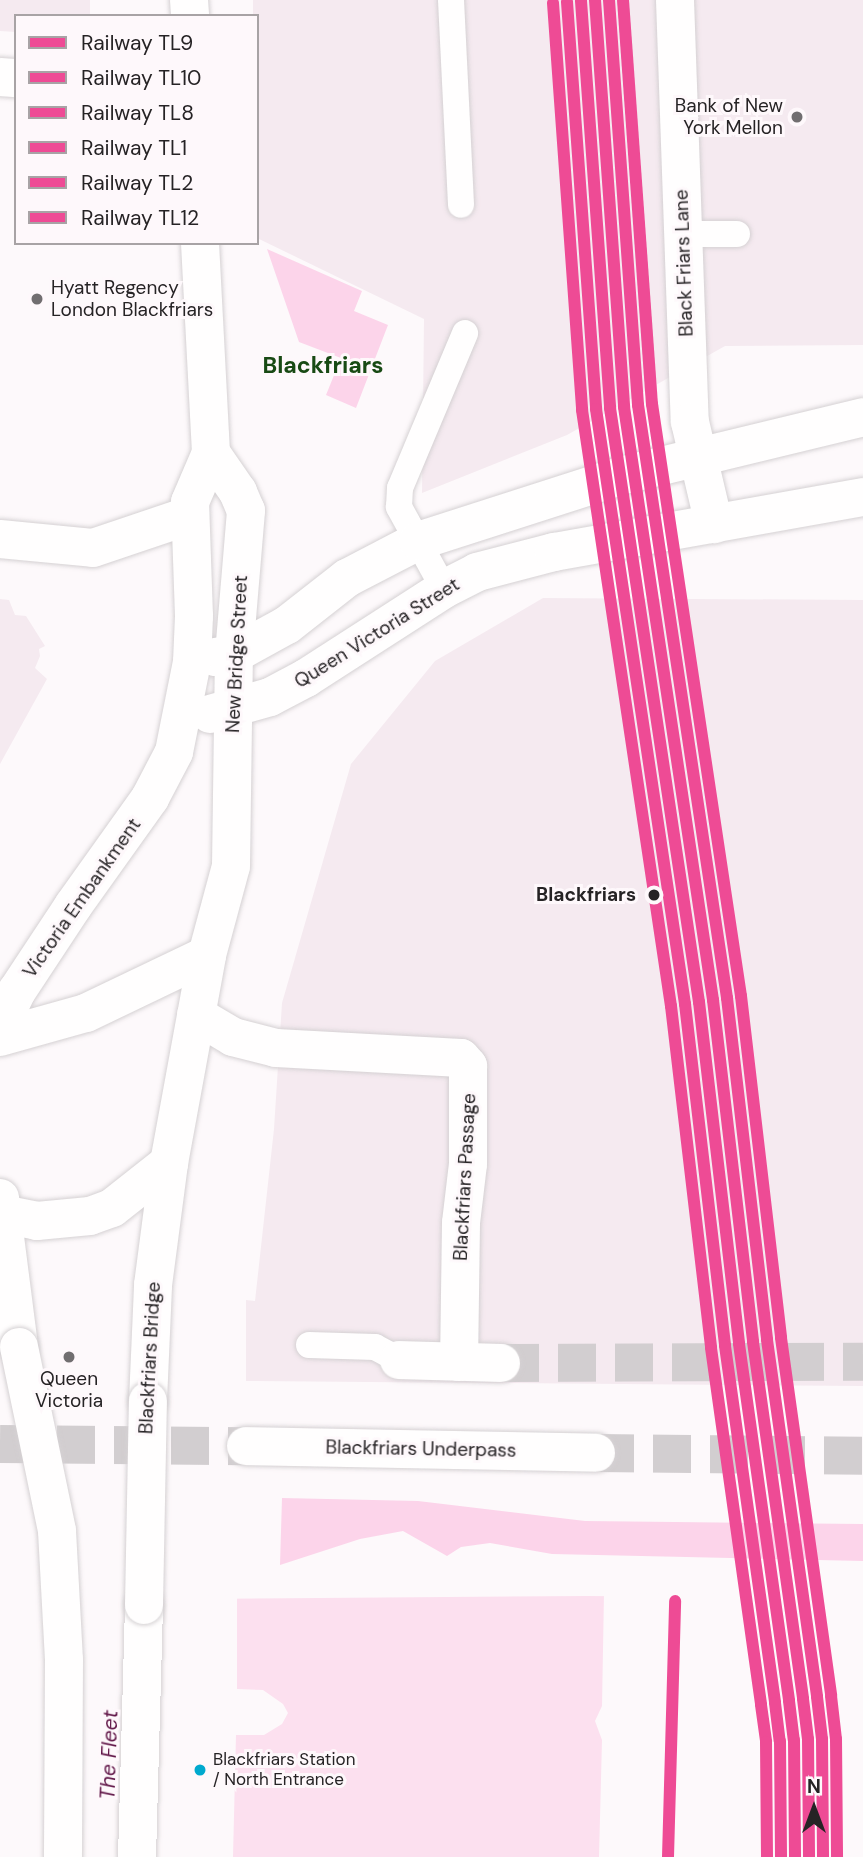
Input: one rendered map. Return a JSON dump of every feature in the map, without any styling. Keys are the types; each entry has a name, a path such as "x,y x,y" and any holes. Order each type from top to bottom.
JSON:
{"main road":[{"name":"Black Friars Lane","path":"675,0 690,422 714,524"},
{"path":"182,720 192,662 194,615 188,516 190,502 211,453 200,245"},
{"path":"192,662 234,654 287,625 347,578 418,541 620,476 863,417"},
{"name":"New Bridge Street","path":"211,453 238,492 246,511 234,654 231,866"},
{"name":"Queen Victoria Street","path":"182,720 270,697 306,678 444,589 477,572 554,552 863,497"},
{"path":"0,539 93,548 188,516"},
{"name":"Victoria Embankment","path":"0,1027 17,991 73,906 126,836 166,769 182,720"},
{"name":"Blackfriars Bridge","path":"137,1857 153,1285 169,1163 206,955 231,866"},
{"path":"0,1037 86,1013 206,955"},
{"name":"Blackfriars Passage","path":"196,1015 233,1037 276,1048 461,1058 468,1066 468,1164 461,1223 458,1362"},
{"path":"63,1857 64,1660 58,1545 19,1347 1,1206 37,1221 90,1216 112,1208 169,1163"},
{"path":"399,1360 500,1363"},
{"name":"Blackfriars Underpass","path":"246,1446 596,1453"}],"lane":[{"path":"451,0 461,205"},
{"path":"683,234 737,234"},
{"path":"444,589 399,507 400,488 465,333"},
{"path":"309,1345 374,1347 399,1360"}],"shaded area":[{"path":"0,0 90,0 90,14 14,14 14,32 0,31"},
{"path":"253,0 863,0 863,345 725,346 567,435 422,493 424,319 259,239 259,14 253,14"},
{"path":"267,249 362,291 354,311 388,325 356,408 326,395 341,358 299,342"},
{"path":"543,598 863,600 863,1386 246,1381 246,1300 255,1301 274,1129 282,1003 351,764 435,661"},
{"path":"0,599 9,600 15,615 26,616 45,646 39,649 40,656 35,668 47,679 0,764"},
{"path":"282,1498 418,1501 585,1521 863,1524 863,1561 552,1554 490,1543 461,1547 447,1556 403,1531 360,1539 280,1565"}],"water":[{"name":"The Fleet","path":"586,1596 863,1598 863,1857 0,1857 157,1653 176,1648 191,1632 199,1599"}],"pier":[{"path":"604,1593 863,1595 863,1857 599,1857 602,1740 595,1721 602,1706"},
{"path":"237,1595 237,1689 263,1690 283,1704 288,1713 282,1724 264,1735 236,1735 233,1857 0,1857 0,1650 156,1650 174,1645 188,1630 197,1596"}],"tunnel":[{"path":"501,1363 863,1362"},
{"path":"0,1444 246,1446"},
{"path":"596,1453 863,1456"}],"rail line":[{"name":"TL9","path":"595,0 624,407 713,1000 753,1342 803,1699 808,1739 809,1857"},
{"name":"TL8","path":"609,0 638,405 727,998 767,1340 817,1697 822,1739 823,1857"},
{"name":"TL2","path":"623,0 652,404 741,996 781,1338 831,1696 836,1739 837,1857"},
{"name":"TL10","path":"581,1 610,408 699,1002 739,1344 794,1740 795,1857"},
{"name":"TL1","path":"567,2 596,409 685,1004 725,1346 780,1741 781,1857"},
{"name":"TL12","path":"553,3 582,410 671,1006 711,1348 766,1742 767,1857"},
{"name":"TL8","path":"668,1857 675,1601"}],"place":[{"name":"Bank of New York Mellon","path":"797,117"},
{"name":"Hyatt Regency London Blackfriars","path":"37,299"},
{"name":"Blackfriars","path":"654,895"},
{"name":"Queen Victoria","path":"69,1357"},
{"name":"Blackfriars Station / North Entrance","path":"200,1770"}],"district":[{"name":"Blackfriars","path":"323,365"}]}
